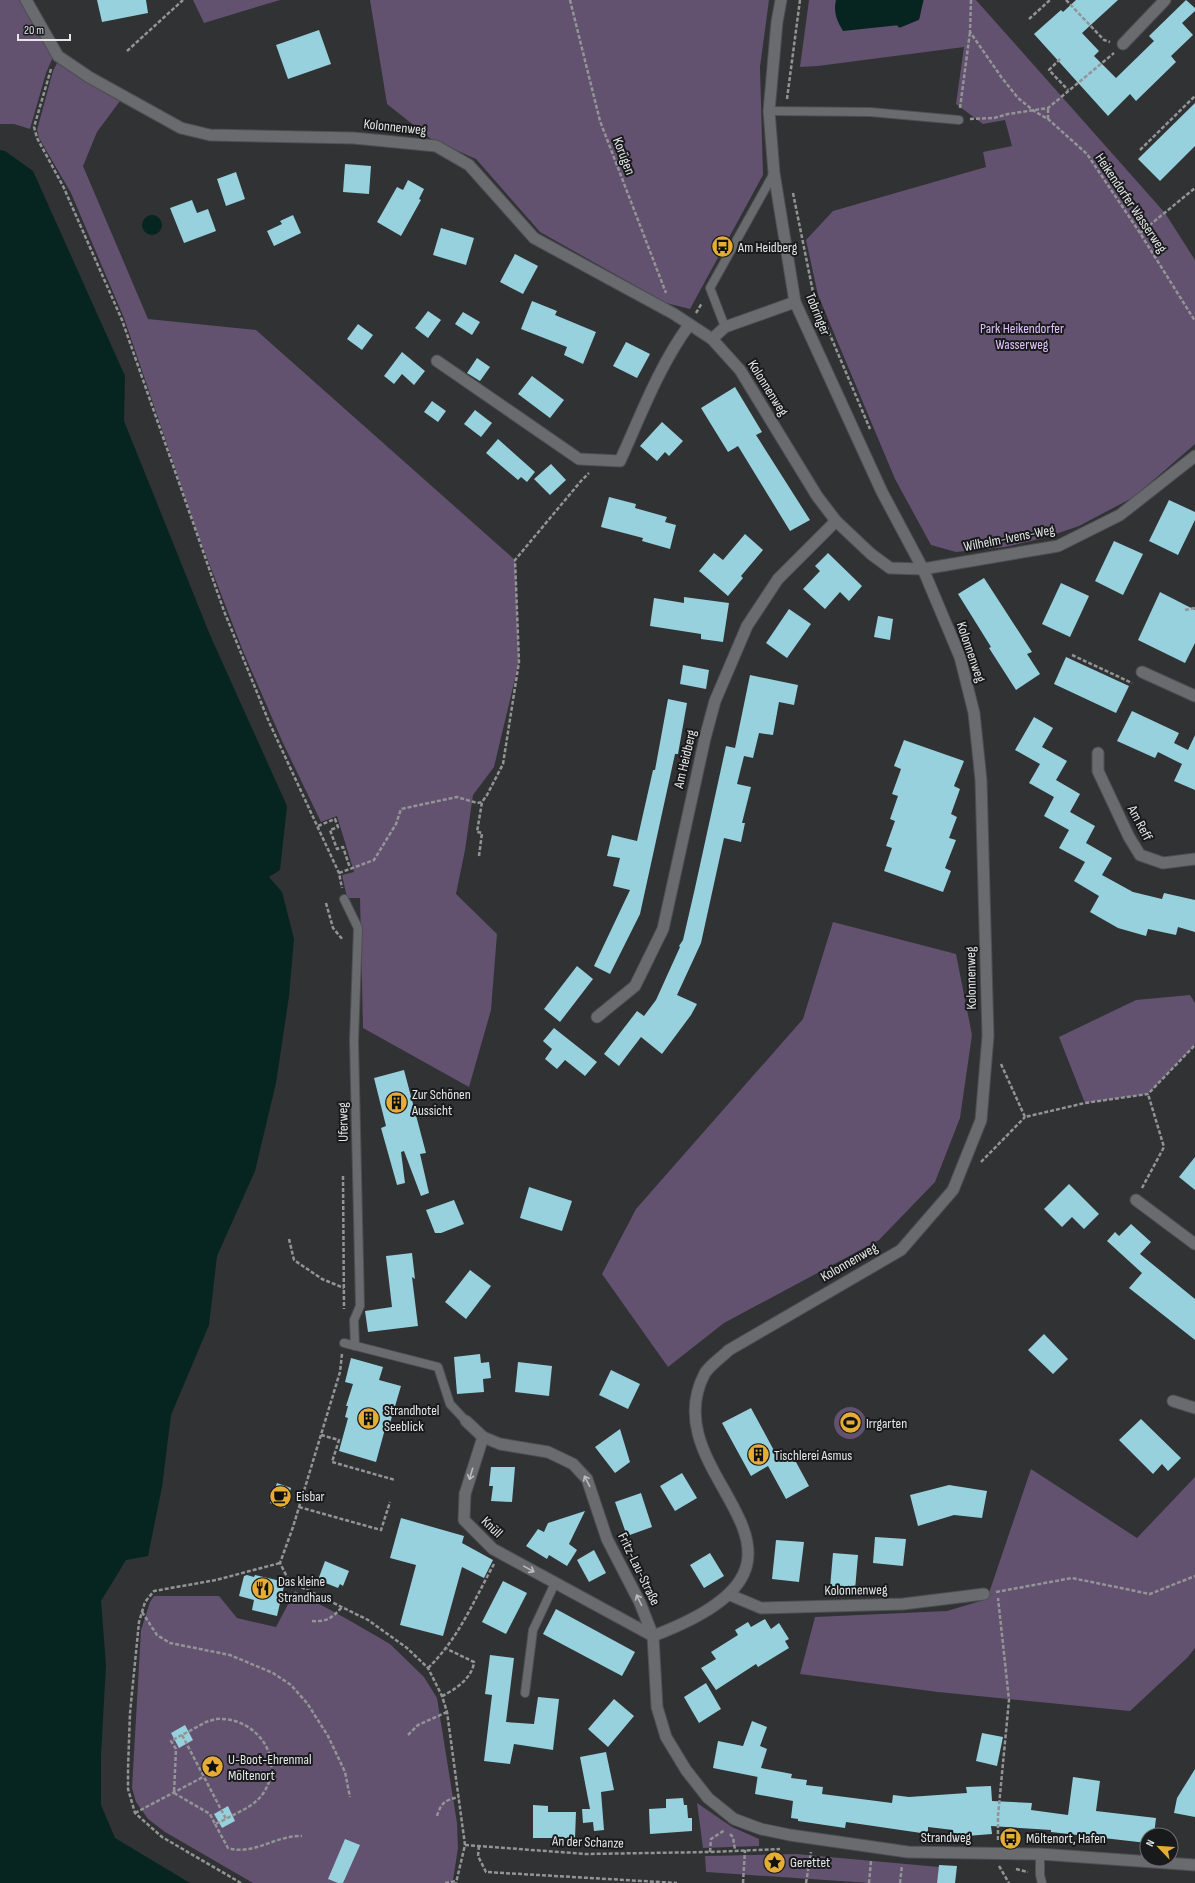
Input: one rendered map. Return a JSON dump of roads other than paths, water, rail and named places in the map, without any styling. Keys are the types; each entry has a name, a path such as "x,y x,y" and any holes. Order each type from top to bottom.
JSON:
{"street":[{"name":"Kolonnenweg","path":"26,0 58,56 89,77 181,128 210,136 354,138 436,146 470,165 534,238 674,314 712,339 740,370 817,496 836,521 871,554 890,568 923,569 960,656 974,713 981,780 988,1036 981,1120 952,1190 901,1250 729,1350 706,1372 696,1397 695,1425 706,1456 745,1528 749,1543 746,1569 730,1595 674,1628 653,1636"},
{"name":"Tobringer","path":"781,0 777,22 769,111 774,173 795,302 882,492 923,569"},
{"path":"1123,44 1165,0"},
{"path":"712,339 725,326 795,302"},
{"path":"437,361 578,459 620,461 665,362 675,344 689,325"},
{"name":"Wilhelm-Ivens-Weg","path":"923,569 1058,546 1120,515 1195,456"},
{"name":"Am Heidberg","path":"597,1017 635,986 663,929 704,738 715,701 747,626 778,579 836,521"},
{"path":"1142,672 1195,696"},
{"name":"Am Reff","path":"1098,752 1098,771 1129,837 1140,855 1163,863 1195,859"},
{"path":"1136,1200 1195,1244"},
{"path":"1173,1400 1195,1408"},
{"name":"Fritz-Lau-Straße","path":"466,1421 484,1437 500,1444 548,1452 573,1464 587,1479 607,1539 640,1603 653,1636 657,1707 666,1737 686,1770 708,1798"},
{"name":"Knüll","path":"484,1437 465,1494 464,1520 493,1549 653,1636"},
{"name":"Kolonnenweg","path":"730,1595 761,1608 903,1604 984,1594"},
{"name":"Strandweg","path":"708,1798 734,1819 761,1829 790,1835 908,1852 998,1852 1195,1865"}],"lane":[{"path":"769,111 870,112 959,120"},
{"path":"725,326 710,288 774,173"},
{"name":"Uferweg","path":"344,899 358,928 354,1041 360,1306 354,1320 355,1346"},
{"path":"344,1343 438,1367 450,1404 466,1421"},
{"path":"525,1693 533,1630 555,1583"},
{"path":"1040,1854 1040,1875 1042,1883"}],"waterway":[{"path":"900,25 917,18 921,0"}],"place":[{"name":"Am Heidberg","path":"723,247"},
{"name":"Zur Schönen Aussicht","path":"396,1102"},
{"name":"Strandhotel Seeblick","path":"369,1418"},
{"name":"Irrgarten","path":"850,1423"},
{"name":"Tischlerei Asmus","path":"758,1455"},
{"name":"Eisbar","path":"280,1496"},
{"name":"Das kleine Strandhaus","path":"262,1589"},
{"name":"U-Boot-Ehrenmal Möltenort","path":"212,1767"},
{"name":"Möltenort, Hafen","path":"1011,1838"},
{"name":"Gerettet","path":"774,1862"}],"park label":[{"name":"Park Heikendorfer Wasserweg","path":"1022,336"}]}
